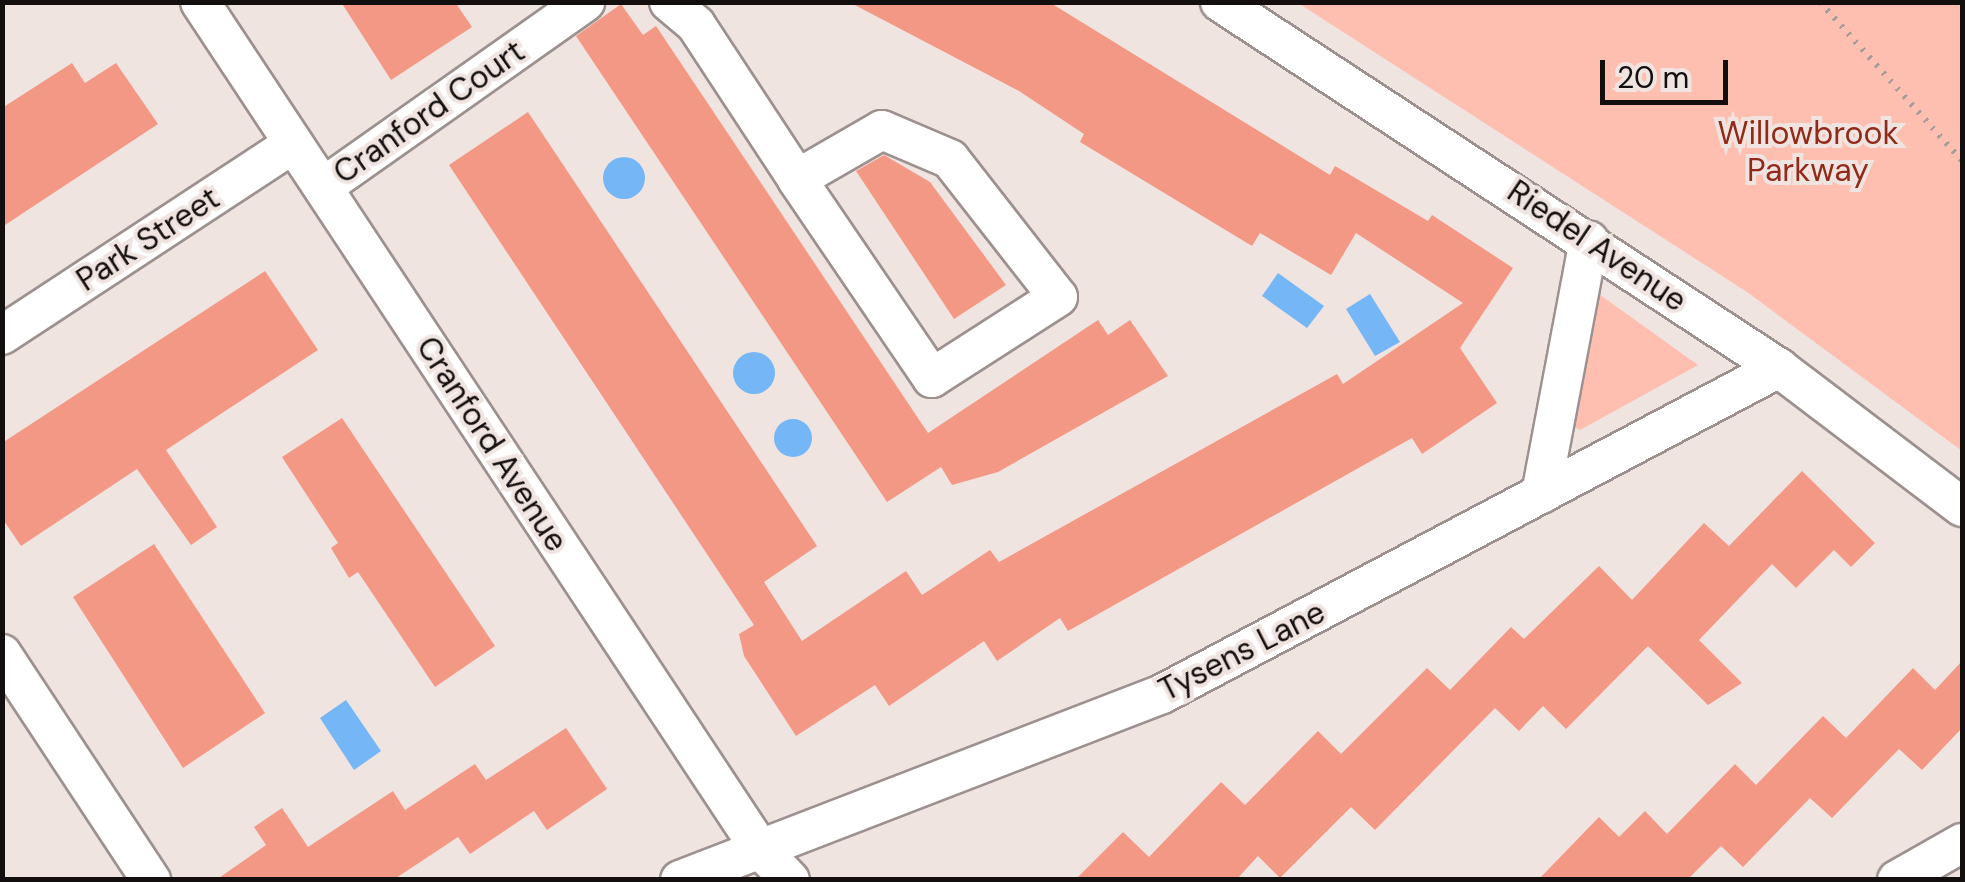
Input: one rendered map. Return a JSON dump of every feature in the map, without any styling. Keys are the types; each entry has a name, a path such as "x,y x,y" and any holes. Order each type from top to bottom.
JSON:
{"street":[{"name":"Cranford Avenue","path":"200,2 760,849 790,880"},
{"name":"Cranford Court","path":"322,187 585,2"},
{"path":"669,2 696,25 797,179 932,378 1058,297 950,159 909,135 858,136 797,179"},
{"name":"Riedel Avenue","path":"1220,2 1589,240 1779,368 1962,508"},
{"name":"Park Street","path":"2,335 293,144"},
{"path":"1540,494 1589,240"},
{"name":"Tysens Lane","path":"680,880 1162,694 1779,368"},
{"path":"2,654 151,880"},
{"path":"1897,880 1962,843"}],"path":[{"path":"1820,2 1962,161"}],"green space":[{"name":"Willowbrook Parkway","path":"1298,3 1962,3 1962,451 1747,292"},
{"path":"1596,292 1698,365 1580,430 1573,426"}],"water":[{"path":"624,157 639,163 645,178 639,193 624,199 609,193 603,178 609,163"},
{"path":"1278,273 1324,306 1307,328 1262,296"},
{"path":"1370,294 1400,342 1375,356 1346,309"},
{"path":"754,352 769,358 775,373 769,388 754,394 739,388 733,373 739,358"},
{"path":"793,419 806,425 812,438 806,451 793,457 780,451 774,438 780,425"},
{"path":"346,700 381,751 354,770 320,718"}],"building":[{"path":"341,2 455,2 472,27 391,80"},
{"path":"849,2 1049,2 1330,175 1335,166 1428,221 1432,215 1513,268 1460,348 1497,403 1422,454 1412,438 1068,631 1060,618 997,661 984,641 889,706 875,685 796,736 744,656 739,634 754,625 449,165 528,112 817,546 764,582 802,641 906,571 922,595 990,550 999,562 1337,374 1343,384 1463,303 1356,233 1331,275 1260,233 1252,246 1080,142 1084,134 1019,91"},
{"path":"621,4 643,35 656,26 928,433 1098,320 1108,335 1130,320 1168,376 998,472 952,485 941,467 887,502 576,36"},
{"path":"72,63 85,83 116,63 158,124 2,227 2,108"},
{"path":"884,155 930,182 1006,285 954,319 856,171"},
{"path":"265,271 318,350 166,450 217,527 191,545 137,469 21,546 2,518 2,443"},
{"path":"342,418 495,646 435,687 358,572 349,578 331,548 338,543 282,457"},
{"path":"1802,471 1875,543 1851,567 1834,550 1796,588 1772,564 1699,640 1742,683 1708,705 1648,646 1566,729 1543,706 1519,731 1495,708 1375,830 1351,807 1280,878 1258,856 1236,880 1075,880 1123,832 1149,857 1221,782 1245,805 1318,731 1341,754 1427,668 1450,690 1511,627 1524,639 1599,566 1632,600 1704,523 1729,546"},
{"path":"154,544 265,713 183,768 73,597"},
{"path":"1962,661 1962,728 1922,770 1899,749 1832,818 1810,798 1743,867 1721,846 1687,880 1538,880 1599,817 1619,837 1645,811 1667,834 1735,764 1756,785 1823,716 1846,738 1913,668 1935,690"},
{"path":"566,728 607,789 547,830 534,811 470,854 458,837 393,880 216,880 266,845 254,827 282,808 308,847 393,791 405,810 475,764 486,780"}]}
